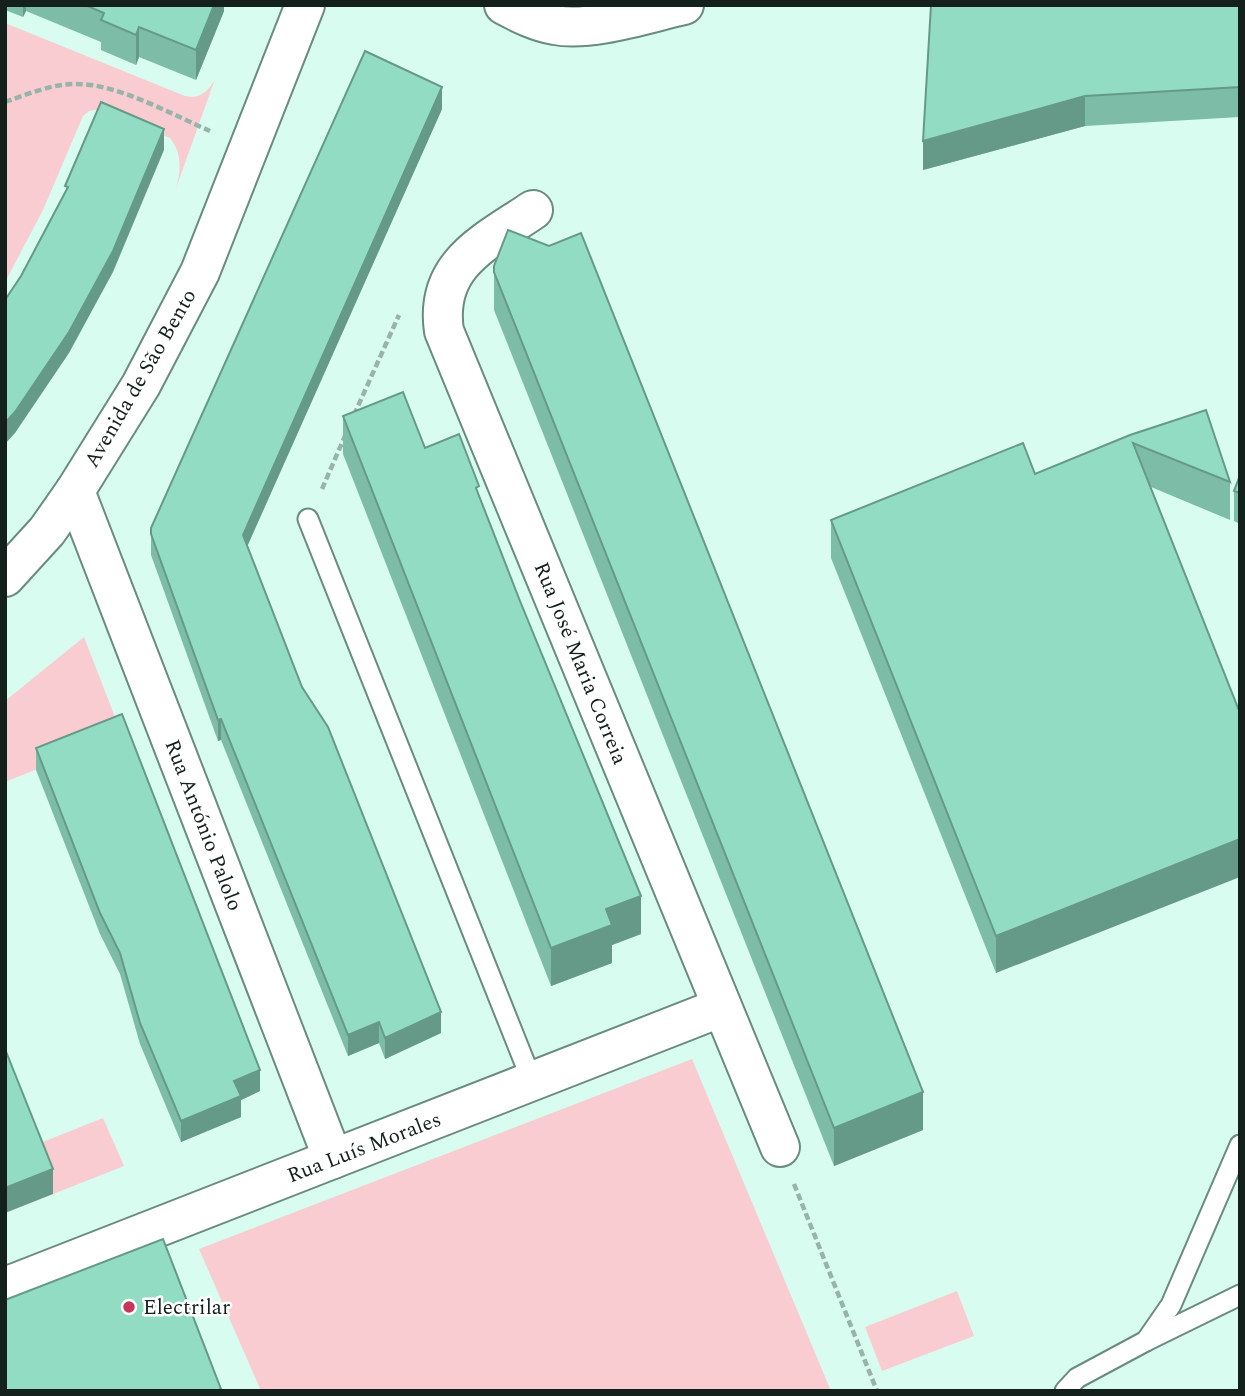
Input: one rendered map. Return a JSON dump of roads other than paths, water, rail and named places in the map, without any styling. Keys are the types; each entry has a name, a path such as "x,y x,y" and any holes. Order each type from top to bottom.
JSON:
{"street":[{"name":"Avenida de São Bento","path":"5,577 47,531 141,385 200,272 305,5"},
{"path":"505,5 542,22 575,26 684,5"},
{"name":"Rua José Maria Correia","path":"533,210 470,253 456,269 444,291 441,312 444,331 780,1147"},
{"name":"Rua António Palolo","path":"75,491 334,1159"},
{"name":"Rua Luís Morales","path":"5,1287 722,1007"}],"lane":[{"path":"308,520 533,1082"},
{"path":"1146,1340 1171,1305 1240,1144"},
{"path":"1065,1391 1077,1378 1146,1340 1240,1296"}],"place":[{"name":"Electrilar","path":"129,1307"}]}
